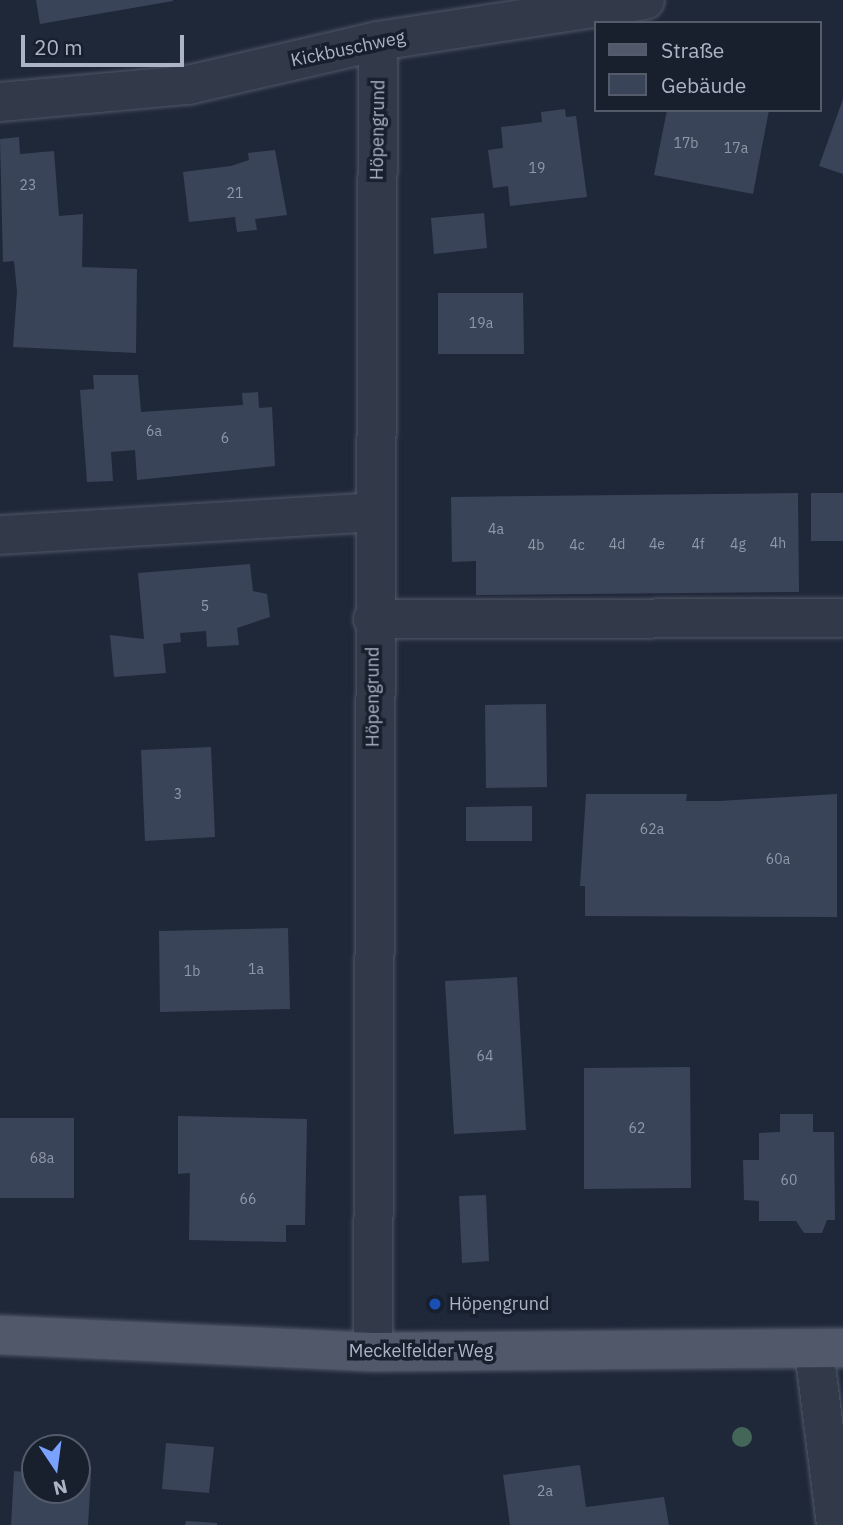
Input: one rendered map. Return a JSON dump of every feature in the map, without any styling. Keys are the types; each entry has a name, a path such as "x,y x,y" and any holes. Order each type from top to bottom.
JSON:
{"main road":[{"name":"Meckelfelder Weg","path":"0,1335 373,1352 829,1349"}],"street":[{"name":"Kickbuschweg","path":"0,103 188,85 379,41 645,0"},
{"name":"Höpengrund","path":"373,1352 373,619 379,41"},
{"path":"0,535 374,512"},
{"path":"373,619 843,618"},
{"path":"829,1349 836,1525"}],"building":[{"path":"36,0 173,0 173,1 40,24"},
{"path":"843,99 843,174 819,166"},
{"path":"565,109 566,117 576,116 587,197 510,206 508,186 493,188 488,150 503,148 501,127 542,122 541,112"},
{"path":"667,112 769,112 753,194 654,175"},
{"path":"19,137 20,154 54,151 59,216 83,214 82,267 137,269 136,353 13,347 17,292 14,261 3,262 0,139"},
{"path":"275,150 287,215 255,219 257,230 237,232 235,217 189,222 183,172 231,166 249,160 248,153"},
{"path":"484,213 487,248 434,254 431,218"},
{"path":"438,293 523,293 524,354 438,354"},
{"path":"93,375 138,375 141,412 243,405 242,393 258,392 259,408 272,407 275,466 137,480 135,450 111,452 113,481 87,482 80,390 94,389"},
{"path":"798,493 799,592 476,595 476,561 452,562 451,497"},
{"path":"811,493 843,493 843,541 811,541"},
{"path":"250,564 253,591 267,594 270,617 237,628 239,645 207,647 206,631 180,633 181,642 163,644 166,673 114,677 110,635 144,639 138,573"},
{"path":"546,704 547,787 486,788 485,705"},
{"path":"211,747 215,837 145,841 141,750"},
{"path":"586,794 687,794 686,801 719,801 837,794 837,917 585,916 585,886 580,886"},
{"path":"532,806 532,841 466,841 466,807"},
{"path":"288,928 290,1009 160,1012 159,931"},
{"path":"517,977 526,1130 454,1134 445,981"},
{"path":"690,1067 691,1188 584,1189 584,1068"},
{"path":"780,1114 813,1114 813,1132 834,1132 835,1220 827,1220 822,1233 804,1233 796,1221 759,1221 759,1201 744,1200 743,1160 759,1160 759,1133 780,1132"},
{"path":"178,1116 307,1119 305,1225 286,1225 286,1242 189,1240 190,1173 178,1174"},
{"path":"0,1118 74,1118 74,1198 0,1198"},
{"path":"486,1195 489,1261 462,1263 459,1196"},
{"path":"166,1443 214,1447 209,1493 162,1489"},
{"path":"580,1465 586,1507 664,1497 669,1525 510,1525 503,1475"},
{"path":"14,1471 21,1472 21,1504 89,1504 88,1525 11,1525"},
{"path":"186,1521 217,1523 217,1525 185,1525"}],"place":[{"name":"Höpengrund","path":"435,1304"}]}
